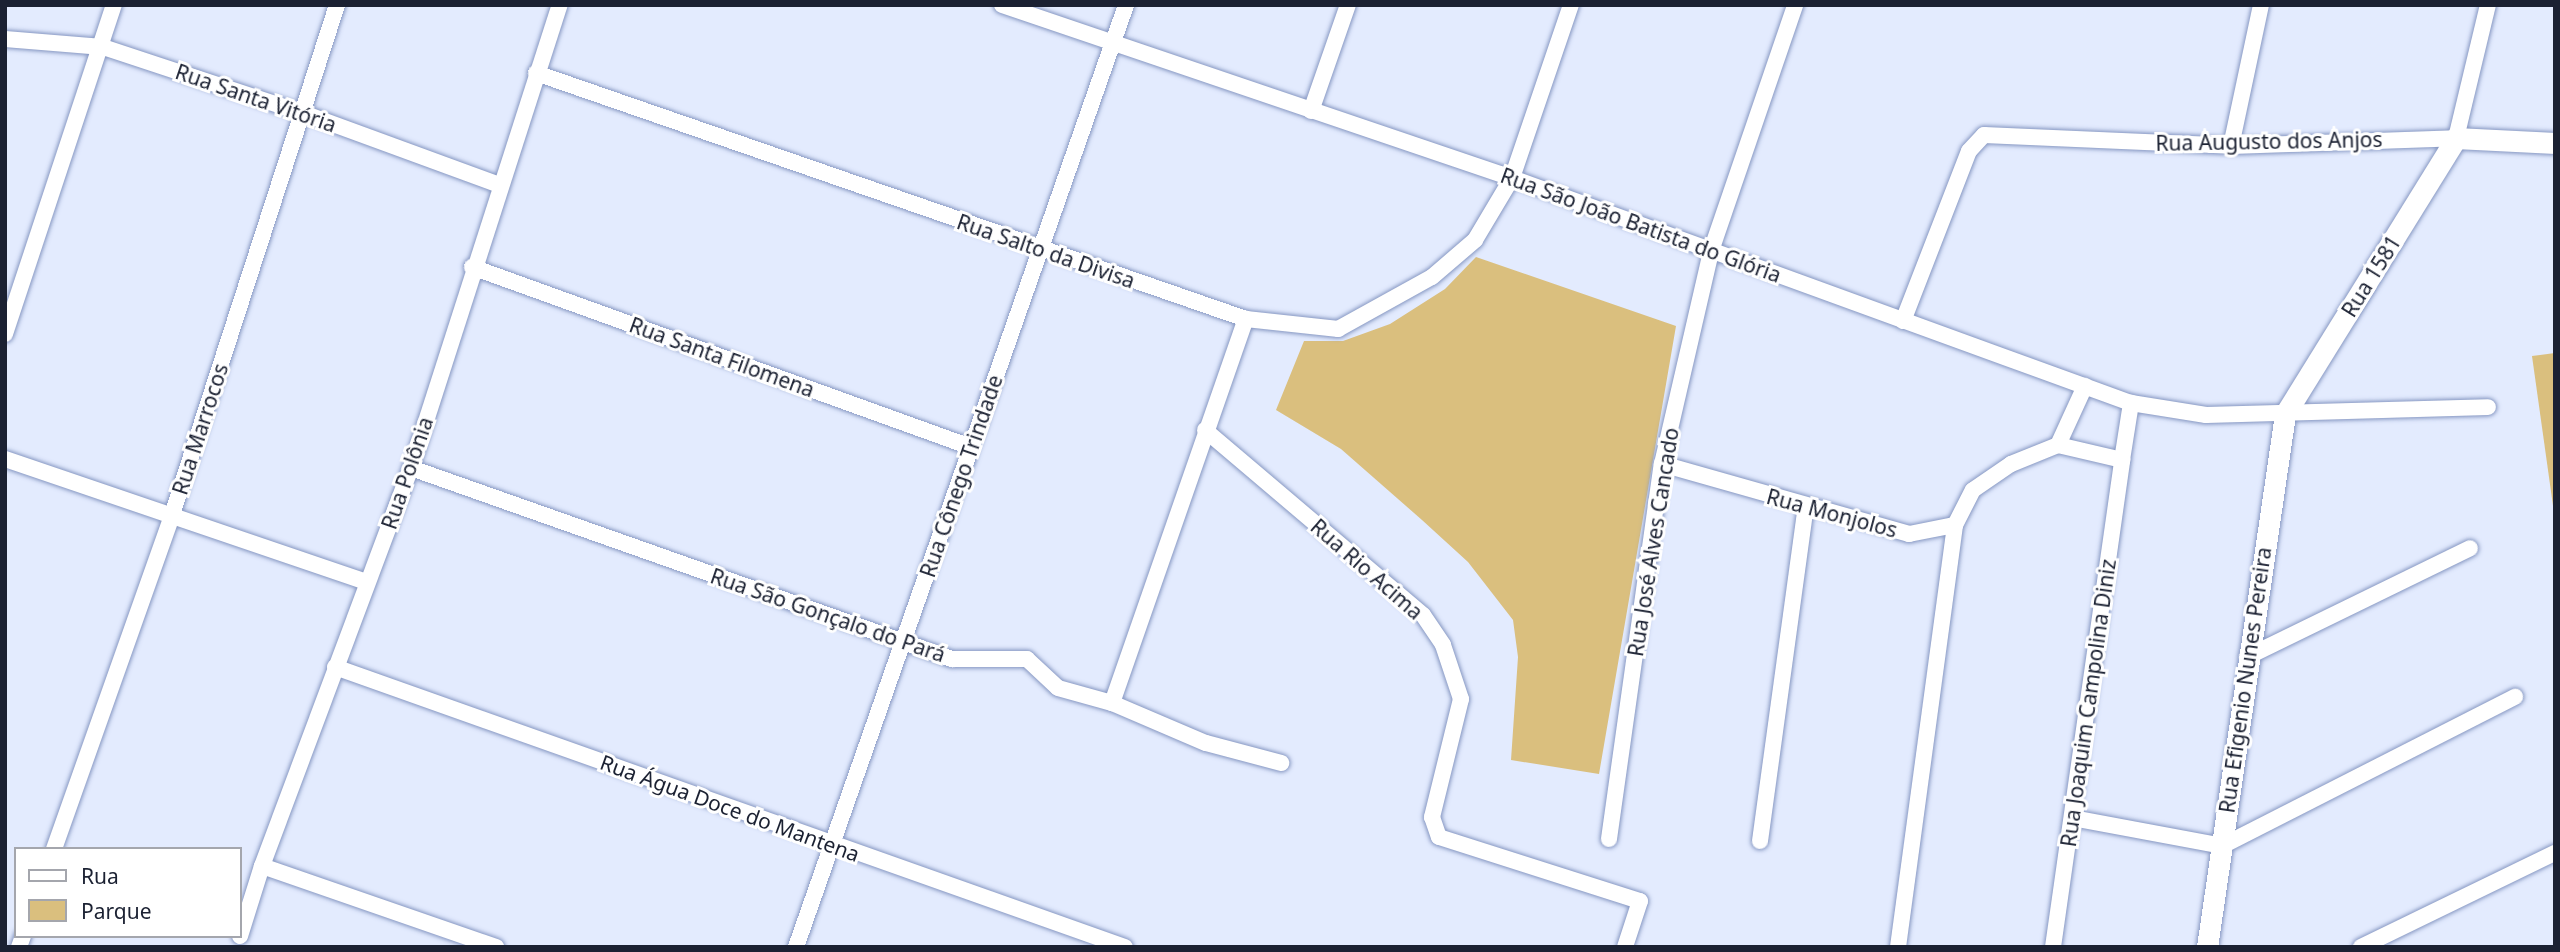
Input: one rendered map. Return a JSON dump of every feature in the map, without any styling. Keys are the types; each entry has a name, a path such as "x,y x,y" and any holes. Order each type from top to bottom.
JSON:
{"street":[{"path":"5,334 103,47 114,5"},
{"name":"Rua Marrocos","path":"55,847 172,515 337,5"},
{"name":"Rua Polônia","path":"242,930 262,866 411,468 472,267 560,5"},
{"name":"Rua São João Batista do Glória","path":"1002,5 1712,248 1903,321 2131,402 2206,415 2488,407"},
{"name":"Rua Cônego Trindade","path":"796,947 1126,5"},
{"path":"1311,111 1348,5"},
{"name":"Rua Salto da Divisa","path":"536,73 1246,319 1338,329 1383,308 1432,277 1475,240 1512,178 1571,5"},
{"name":"Rua José Alves Cancado","path":"1609,839 1662,464 1712,248 1795,5"},
{"path":"2231,146 2261,5"},
{"path":"2456,138 2488,5"},
{"name":"Rua Santa Vitória","path":"5,40 103,47 303,113 500,185"},
{"name":"Rua Augusto dos Anjos","path":"1903,321 1969,151 1984,135 2231,146 2456,138 2555,143"},
{"name":"Rua 1581","path":"2285,414 2456,138"},
{"name":"Rua Santa Filomena","path":"472,267 971,447"},
{"path":"1112,703 1205,430 1246,319"},
{"path":"2057,445 2085,386"},
{"path":"1898,947 1955,525 1973,490 2011,464 2057,445 2122,460 2131,402"},
{"name":"Rua Efigenio Nunes Pereira","path":"2207,947 2247,657 2285,414"},
{"name":"Rua Rio Acima","path":"1205,430 1423,615 1443,645 1461,699 1432,828 1439,837 1640,901 1625,947"},
{"path":"5,459 368,582"},
{"name":"Rua Joaquim Campolina Diniz","path":"2053,947 2122,460"},
{"name":"Rua Monjolos","path":"1662,464 1806,507 1909,534 1955,525"},
{"name":"Rua São Gonçalo do Pará","path":"411,468 952,659 1027,659 1058,688 1112,703 1206,743 1281,763"},
{"path":"1760,841 1806,507"},
{"path":"2247,657 2470,548"},
{"name":"Rua Água Doce do Mantena","path":"335,667 1125,947"},
{"path":"2073,818 2222,846 2515,697"},
{"path":"2361,947 2555,853"},
{"path":"262,866 496,947"}],"green space":[{"path":"1476,257 1676,326 1599,774 1511,760 1518,657 1513,620 1468,562 1422,520 1341,449 1276,410 1304,341 1343,341 1390,324 1445,289"},
{"path":"2555,353 2555,520 2532,356"}]}
